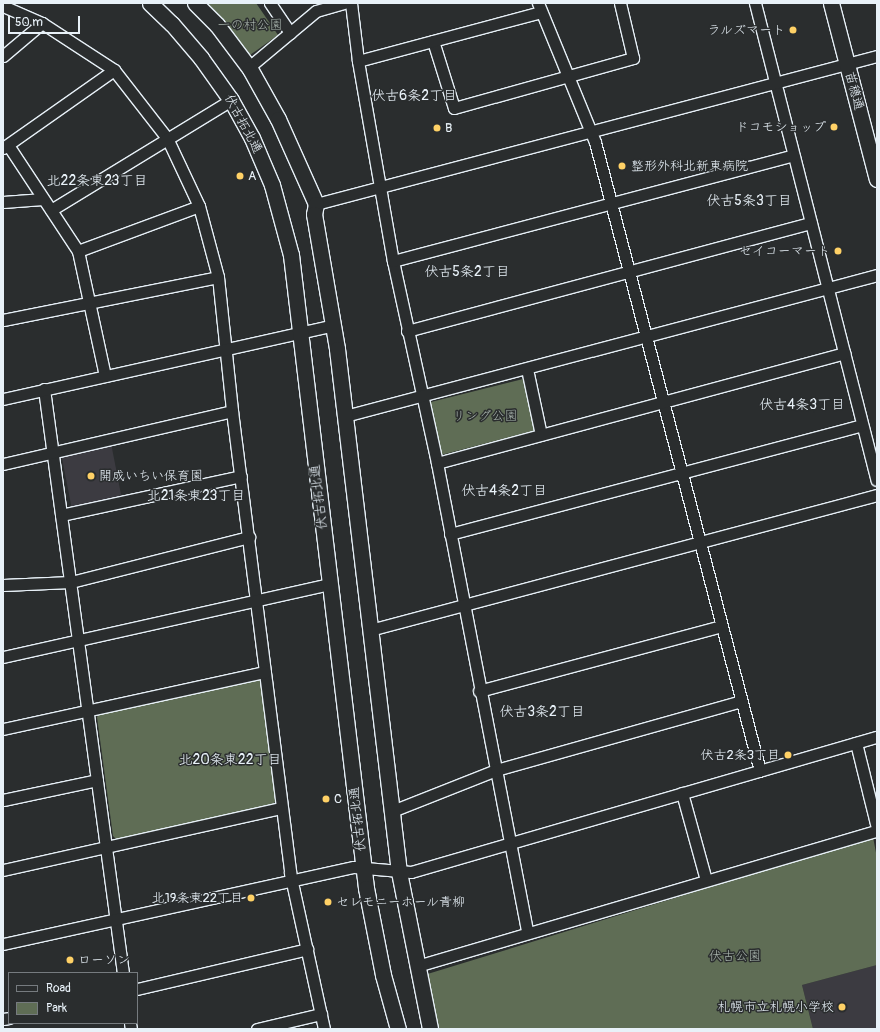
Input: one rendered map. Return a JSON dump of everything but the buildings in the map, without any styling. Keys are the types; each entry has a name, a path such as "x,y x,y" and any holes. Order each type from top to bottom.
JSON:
{"street":[{"name":"伏古拓北通","path":"150,3 196,52 231,100 252,138 274,193 291,255 298,332 363,867 383,975 398,1029"},
{"path":"195,3 216,25 249,67 278,119 316,204 314,214 333,325 345,416 399,872 430,1029"},
{"path":"270,3 290,33"},
{"path":"249,67 316,11 344,3"},
{"path":"351,3 358,61 382,188 393,261 407,331 437,463 479,691 511,842 527,932"},
{"path":"433,41 454,108 633,58 620,3"},
{"path":"755,3 877,480"},
{"name":"苗穂通","path":"832,3 877,178"},
{"path":"3,6 42,23 114,70 167,138 199,206 218,277 232,411 257,601 280,808 292,882 324,1029"},
{"path":"358,61 433,41 540,7 591,132 760,771"},
{"path":"3,56 42,23"},
{"path":"316,204 382,188 877,56"},
{"path":"105,376 78,251 6,147 114,70"},
{"path":"51,210 231,100"},
{"path":"393,261 611,205 793,155"},
{"path":"3,202 43,199"},
{"path":"78,251 199,206"},
{"path":"407,331 811,223"},
{"path":"345,416 877,275"},
{"path":"3,320 218,277"},
{"path":"3,398 333,325"},
{"path":"437,463 844,353"},
{"path":"527,369 542,434"},
{"path":"44,389 123,972"},
{"path":"3,464 232,411"},
{"path":"450,534 862,425"},
{"path":"61,515 241,476"},
{"path":"370,630 877,495"},
{"path":"3,584 71,582 249,537"},
{"path":"3,657 329,584"},
{"path":"479,691 721,626"},
{"path":"3,730 87,710 265,672"},
{"path":"392,811 496,770 741,701"},
{"path":"3,944 363,867 399,872 411,872 877,737"},
{"path":"856,743 877,828"},
{"path":"3,800 97,780"},
{"path":"682,793 706,880"},
{"path":"3,870 280,808"},
{"path":"417,966 527,932 877,831"},
{"path":"138,989 307,949"},
{"path":"257,1029 321,1014"}],"shaded area":[{"name":"開成いちい保育園","path":"111,443 122,499 72,509 61,453"},
{"name":"札幌市立札幌小学校","path":"877,965 877,1029 813,1029 802,985"}],"green space":[{"name":"一の村公園","path":"207,3 256,3 278,35 250,55"},
{"name":"リング公園","path":"523,379 535,429 533,431 441,455 439,453 430,405 431,402"},
{"path":"259,680 262,682 276,801 272,805 116,839 113,836 97,717 99,714"},
{"name":"伏古公園","path":"873,837 877,858 877,965 802,985 813,1029 436,1029 421,976"}],"place":[{"name":"ラルズマート","path":"793,30"},
{"name":"ドコモショップ","path":"834,127"},
{"name":"B","path":"437,128"},
{"name":"整形外科北新東病院","path":"622,166"},
{"name":"A","path":"240,176"},
{"name":"セイコーマート","path":"838,251"},
{"name":"開成いちい保育園","path":"91,476"},
{"name":"伏古2条3丁目","path":"788,755"},
{"name":"C","path":"326,799"},
{"name":"北19条東22丁目","path":"251,898"},
{"name":"セレモニーホール青柳","path":"328,902"},
{"name":"ローソン","path":"70,960"},
{"name":"札幌市立札幌小学校","path":"842,1007"}],"district":[{"name":"伏古6条2丁目","path":"414,96"},
{"name":"北22条東23丁目","path":"97,181"},
{"name":"伏古5条3丁目","path":"749,201"},
{"name":"伏古5条2丁目","path":"467,272"},
{"name":"伏古4条3丁目","path":"802,405"},
{"name":"伏古4条2丁目","path":"504,491"},
{"name":"北21条東23丁目","path":"196,496"},
{"name":"伏古3条2丁目","path":"542,712"},
{"name":"北20条東22丁目","path":"230,760"}]}
